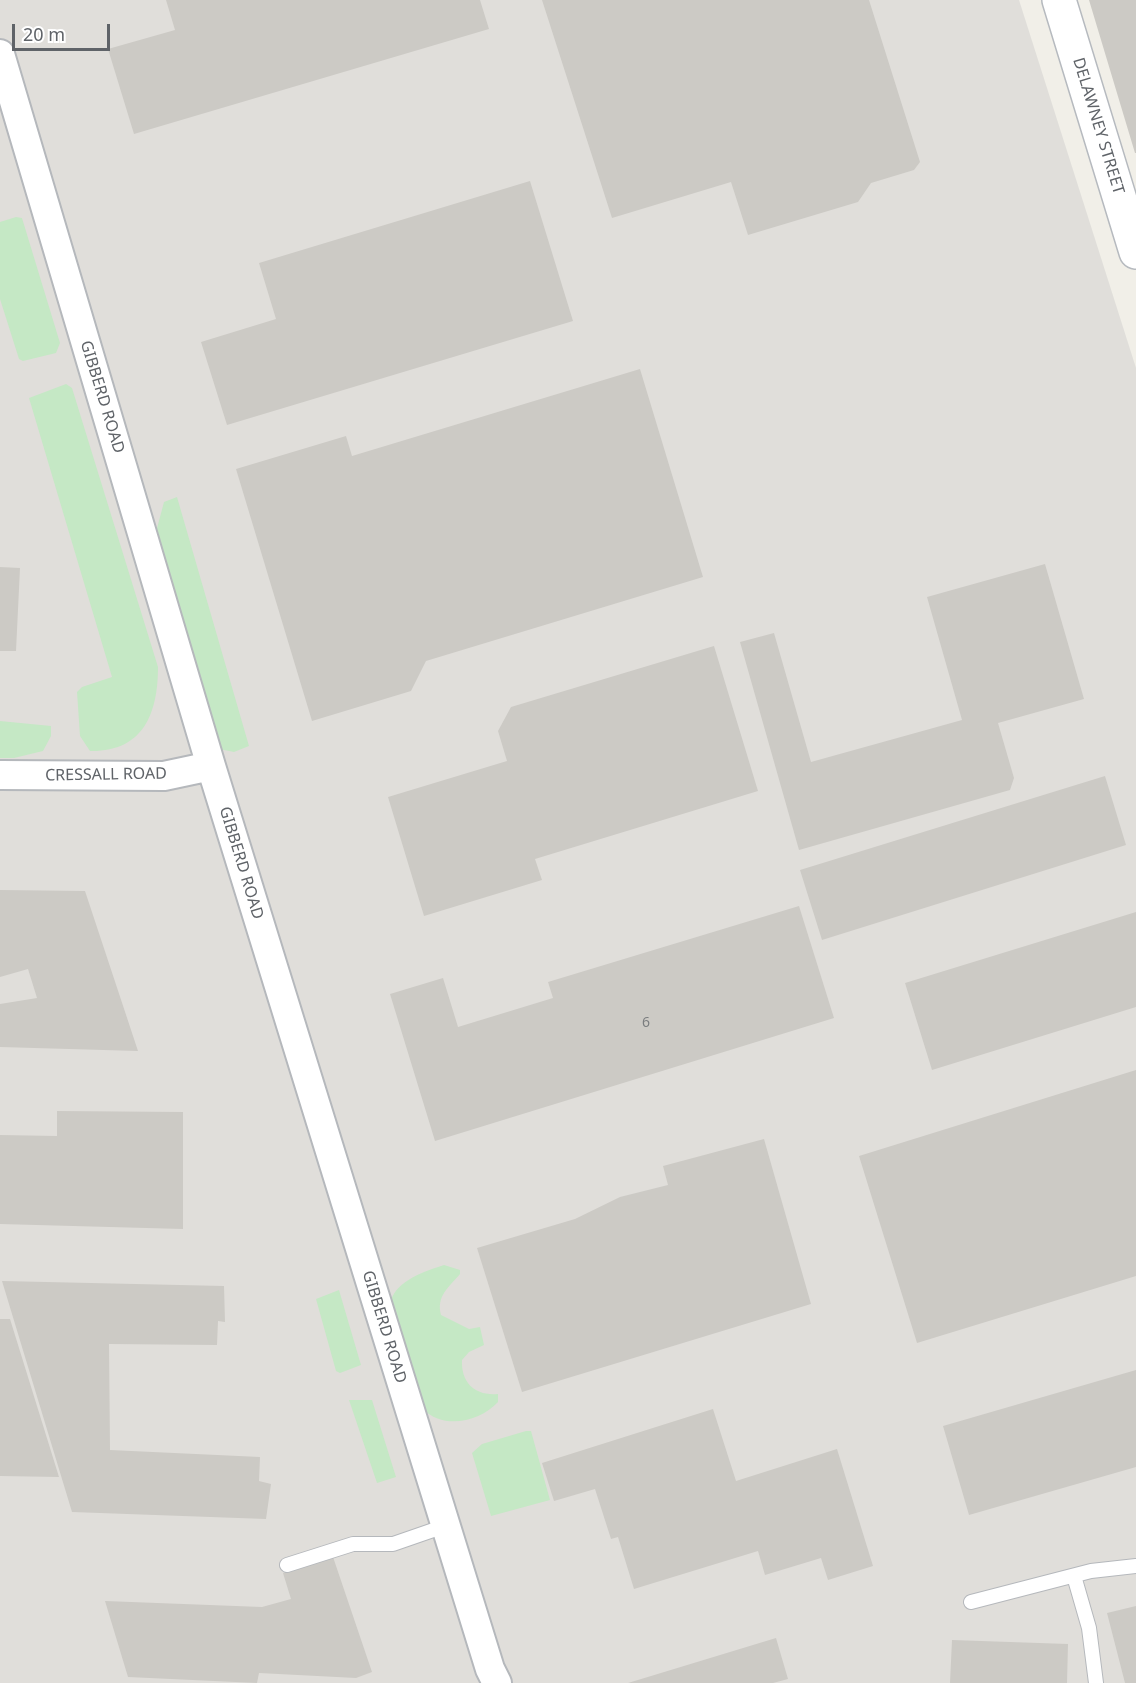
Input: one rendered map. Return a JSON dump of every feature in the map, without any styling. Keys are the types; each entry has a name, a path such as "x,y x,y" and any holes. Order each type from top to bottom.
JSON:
{"street":[{"name":"DELAWNEY STREET","path":"1059,0 1136,252"},
{"name":"GIBBERD ROAD","path":"0,54 211,766 492,1678"},
{"name":"CRESSALL ROAD","path":"0,775 164,776 211,766"}],"lane":[{"path":"287,1565 353,1544 393,1544 446,1527"},
{"path":"971,1602 1074,1576 1136,1566"},
{"path":"1074,1576 1089,1628 1096,1683"}],"shaded area":[{"path":"0,0 1019,0 1136,368 1136,1683 0,1683"}],"green space":[{"path":"16,217 22,218 60,343 56,353 23,361 19,359 0,299 0,222"},
{"path":"66,384 72,388 158,667 155,700 144,727 123,745 108,750 90,751 80,736 77,692 82,687 112,677 29,398"},
{"path":"177,497 249,746 234,752 219,749 156,532 164,502"},
{"path":"0,721 51,726 51,736 43,751 14,758 0,758"},
{"path":"444,1265 460,1270 460,1274 442,1297 441,1315 469,1329 480,1327 484,1345 469,1352 462,1360 464,1375 476,1390 498,1394 498,1402 491,1409 462,1421 442,1420 424,1410 391,1300 406,1282 421,1273"},
{"path":"339,1290 361,1365 340,1373 336,1371 316,1299"},
{"path":"349,1400 372,1400 396,1477 377,1483"},
{"path":"531,1431 550,1500 491,1516 472,1453 482,1444"}],"building":[{"path":"166,0 480,0 489,29 134,134 108,49 175,30"},
{"path":"542,0 869,0 920,162 914,170 871,183 858,202 748,235 731,182 612,218"},
{"path":"1089,0 1136,0 1136,153 1135,153"},
{"path":"530,181 573,321 227,425 201,342 276,319 259,263"},
{"path":"640,369 703,577 426,661 411,691 312,721 236,469 346,436 352,456"},
{"path":"1045,564 1084,699 998,723 1014,778 1010,790 799,850 740,642 774,633 811,762 962,720 927,597"},
{"path":"0,567 20,568 16,651 0,651"},
{"path":"714,646 758,791 535,859 542,880 424,916 388,797 507,761 498,731 511,707"},
{"path":"1105,776 1126,845 822,940 800,870"},
{"path":"0,890 85,891 138,1051 0,1047 0,1004 37,998 28,969 0,977"},
{"path":"799,906 834,1018 435,1141 390,994 443,978 458,1027 553,998 548,982"},
{"path":"1136,912 1136,1007 932,1070 905,983"},
{"path":"1136,1070 1136,1276 917,1343 859,1156"},
{"path":"57,1111 183,1112 183,1229 0,1224 0,1135 57,1136"},
{"path":"764,1139 811,1304 522,1392 477,1248 575,1219 620,1197 668,1185 663,1166"},
{"path":"2,1281 224,1286 225,1322 218,1321 217,1345 109,1344 110,1450 260,1457 259,1481 271,1484 266,1519 72,1512"},
{"path":"0,1319 10,1319 59,1477 0,1476"},
{"path":"1136,1370 1136,1467 969,1515 943,1426"},
{"path":"713,1409 736,1481 837,1449 873,1566 828,1580 821,1558 765,1575 758,1551 634,1589 618,1537 611,1539 595,1489 554,1501 542,1463"},
{"path":"333,1557 372,1672 356,1678 259,1673 257,1683 128,1677 105,1601 262,1607 291,1599 283,1573"},
{"path":"1136,1606 1136,1683 1125,1683 1107,1613"},
{"path":"776,1638 788,1679 773,1683 628,1683"},
{"path":"952,1640 1068,1644 1067,1683 950,1683"}]}
